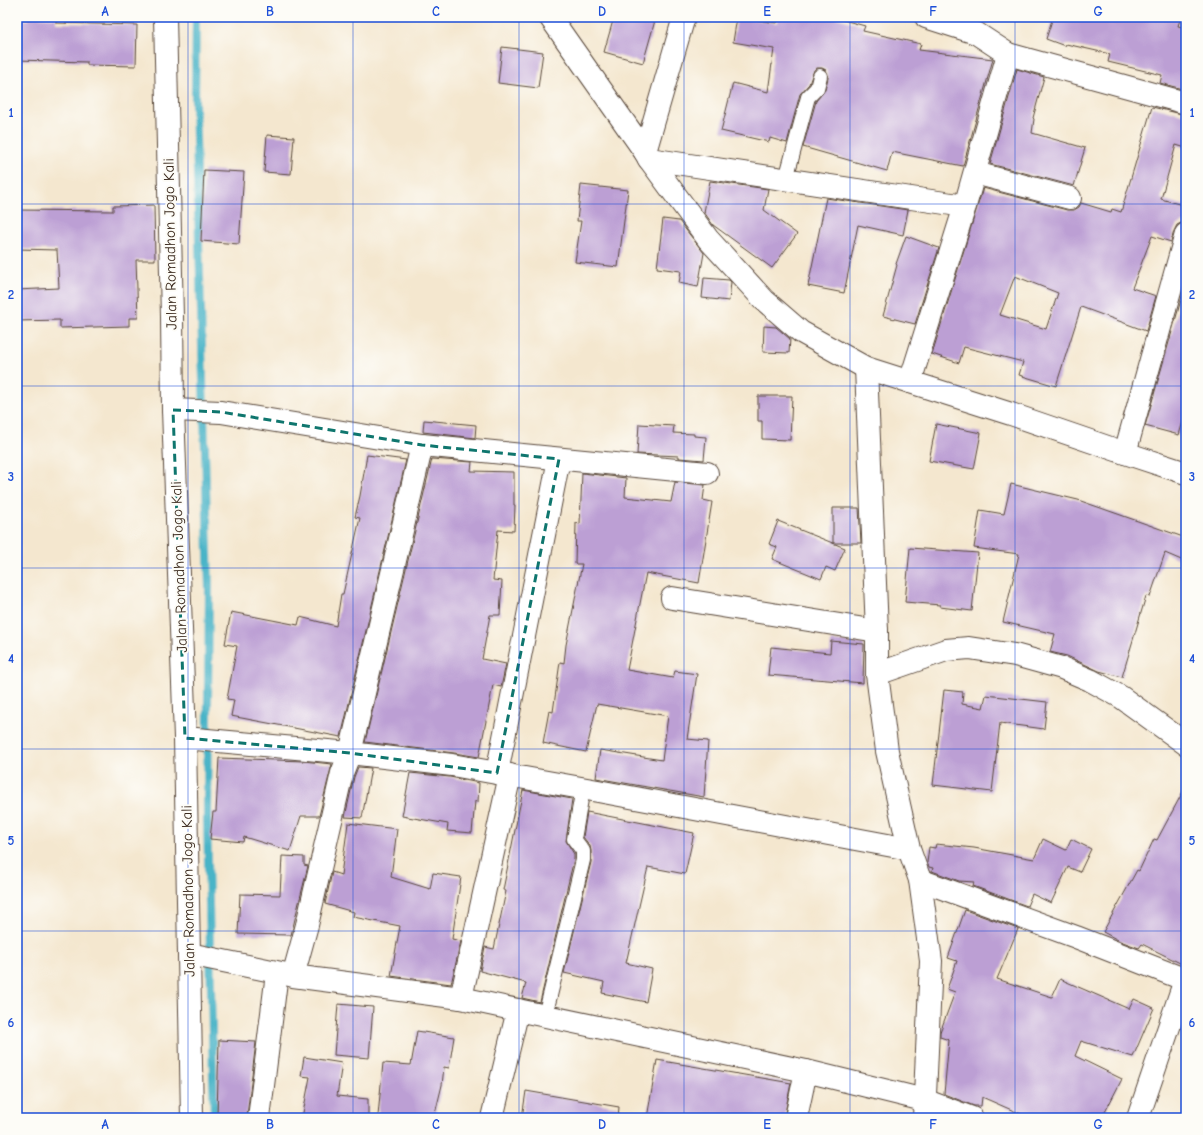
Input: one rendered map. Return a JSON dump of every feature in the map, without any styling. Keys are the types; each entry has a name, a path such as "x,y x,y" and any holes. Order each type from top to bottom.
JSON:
{"street":[{"name":"Jalan Romadhon Jogo Kali","path":"165,17 181,410 199,739 203,957 192,1118"},
{"path":"550,17 647,156 708,239 764,300 801,332 866,368 1011,414 1186,473"},
{"path":"647,156 684,17"},
{"path":"926,17 978,25 1008,54 1186,103"},
{"path":"910,382 966,206 1008,54"},
{"path":"647,156 966,206"},
{"path":"975,173 1070,198"},
{"path":"1125,453 1186,234"},
{"path":"866,368 877,631 877,674 887,751 909,849 920,880 931,962 924,1109"},
{"path":"181,410 221,412 422,445 707,473"},
{"path":"259,1118 285,974 307,925 342,773 350,753 422,445"},
{"path":"461,998 503,774 559,459"},
{"path":"672,598 877,631"},
{"path":"877,674 946,650 969,648 1015,655 1062,668 1090,680 1121,697 1186,744"},
{"path":"199,739 350,753 452,765 584,788 909,849"},
{"path":"920,880 1076,937 1186,980 1138,1118"},
{"path":"203,957 285,974 461,998 806,1071 924,1109 972,1118"},
{"path":"492,1118 518,1010"},
{"path":"796,1118 806,1071"}],"lane":[{"path":"786,179 808,97 817,88 820,76"},
{"path":"545,1016 583,860 583,851 574,839 584,788"}],"highlighted area":[{"path":"173,410 221,412 422,445 559,459 497,773 350,753 185,738"}],"building":[{"path":"29,17 56,18 56,23 137,25 136,66 87,65 87,62 17,60 17,20 29,20"},
{"path":"614,17 656,17 643,63 604,52"},
{"path":"737,17 777,23 779,17 833,17 865,26 863,31 921,44 919,50 993,59 963,166 892,152 887,171 803,147 816,101 825,90 828,78 826,70 822,68 817,68 814,70 809,84 800,94 787,143 770,138 769,142 721,131 733,83 768,92 774,49 733,42"},
{"path":"1053,17 1181,17 1178,26 1186,28 1186,90 1160,83 1162,75 1108,62 1110,54 1066,44 1065,46 1046,39"},
{"path":"502,47 543,52 538,88 498,83"},
{"path":"1017,69 1044,77 1033,118 1032,133 1085,148 1074,186 990,164"},
{"path":"1152,107 1186,115 1186,148 1176,145 1161,199 1186,206 1186,222 1177,225 1171,242 1152,236 1132,288 1156,296 1146,331 1081,307 1056,386 1019,375 1023,362 964,347 959,363 932,354 983,188 1067,210 1074,210 1079,207 1081,203 1111,212 1112,209 1121,212","holes":["1015,276 1058,293 1046,329 1000,315"]},
{"path":"267,135 294,137 291,174 264,172"},
{"path":"204,170 244,172 239,244 201,241"},
{"path":"710,181 768,189 764,210 797,234 772,268 713,225 704,212"},
{"path":"581,185 628,190 618,267 575,262 581,221 577,221"},
{"path":"826,198 908,210 903,235 858,225 844,293 808,286"},
{"path":"154,205 155,260 136,260 138,318 129,318 129,326 60,328 60,320 17,321 17,290 59,288 57,250 17,249 17,210 113,211 113,206"},
{"path":"663,219 679,221 704,253 698,287 679,283 681,271 657,268"},
{"path":"906,236 939,248 915,324 883,316 897,265 896,264"},
{"path":"704,278 729,280 731,282 729,301 702,298"},
{"path":"1185,286 1186,411 1179,435 1145,426"},
{"path":"764,326 776,327 790,339 789,353 763,352"},
{"path":"758,396 792,396 790,440 762,439 762,421 758,421"},
{"path":"424,420 476,425 475,438 423,432"},
{"path":"639,424 674,426 673,433 694,434 694,436 706,437 704,460 679,458 679,456 637,454"},
{"path":"936,424 981,433 974,469 929,461"},
{"path":"367,455 406,460 341,737 231,716 234,700 227,699 237,646 225,644 231,612 298,625 300,617 336,626 341,594 343,594 360,518 355,517"},
{"path":"432,459 472,462 471,471 514,472 514,531 498,530 493,580 502,581 500,615 490,615 482,659 506,664 501,687 493,685 479,757 365,742"},
{"path":"582,473 626,478 625,497 671,502 675,482 705,485 703,500 712,502 699,583 646,573 627,670 673,678 675,671 697,674 687,739 708,741 704,797 596,778 600,750 662,760 668,716 597,704 586,752 543,743 549,711 553,712 560,662 564,663 566,645 582,564 575,564 576,523 580,524"},
{"path":"1011,484 1078,500 1186,538 1186,562 1165,553 1150,597 1146,596 1122,677 1099,671 1067,656 1050,652 1055,634 1003,622 1019,554 974,548 980,510 1004,514"},
{"path":"833,508 859,508 861,543 833,543"},
{"path":"778,521 845,548 835,571 826,567 821,579 772,559 777,547 769,544"},
{"path":"910,548 978,553 972,611 940,607 940,605 905,602"},
{"path":"831,641 864,644 863,683 768,675 771,647 830,653"},
{"path":"944,690 963,692 962,704 983,708 986,695 1047,702 1044,729 1000,723 992,792 933,785"},
{"path":"219,758 303,761 332,764 319,816 301,816 290,851 244,837 243,842 210,839 213,812 216,812"},
{"path":"358,767 371,768 362,818 345,817 354,777"},
{"path":"410,773 450,777 479,783 478,802 475,801 472,833 447,831 448,824 402,816"},
{"path":"1186,786 1186,966 1142,944 1139,948 1120,941 1103,932 1137,870 1139,871 1154,839 1157,840"},
{"path":"523,790 572,799 566,841 574,854 574,859 540,1002 522,998 526,983 480,971 485,947 494,949 506,891 503,890"},
{"path":"587,812 694,833 685,874 648,867 626,963 652,969 646,1002 602,993 604,982 564,973 591,862 590,846 583,837"},
{"path":"348,823 397,829 391,877 430,889 433,873 461,877 452,939 461,941 451,984 391,976 400,926 353,917 354,912 325,904 332,872 341,875"},
{"path":"1043,839 1066,850 1071,839 1091,849 1080,872 1068,867 1051,903 1032,894 1027,906 973,886 974,882 959,881 932,871 933,868 929,867 927,863 929,847 935,848 936,844 974,848 1034,859"},
{"path":"282,856 304,857 304,865 308,866 291,935 238,934 240,894 280,895"},
{"path":"965,910 1018,929 997,979 1052,997 1060,979 1129,1009 1134,999 1154,1008 1133,1057 1081,1041 1075,1056 1122,1079 1102,1118 1030,1118 982,1097 981,1106 974,1106 944,1094 949,1040 940,1037 940,1032 955,992 947,989 957,961 948,958"},
{"path":"338,1004 373,1007 369,1058 334,1055"},
{"path":"417,1031 454,1037 449,1068 444,1067 442,1085 434,1118 400,1118 378,1116 383,1063 411,1065"},
{"path":"219,1040 256,1042 247,1116 217,1115"},
{"path":"304,1057 342,1063 337,1096 368,1099 368,1118 302,1118 310,1077 301,1076"},
{"path":"657,1060 791,1083 784,1118 647,1118"},
{"path":"526,1091 619,1107 618,1118 522,1118"}],"waterway":[{"path":"196,17 195,103 209,588 207,817 214,1118"}]}
